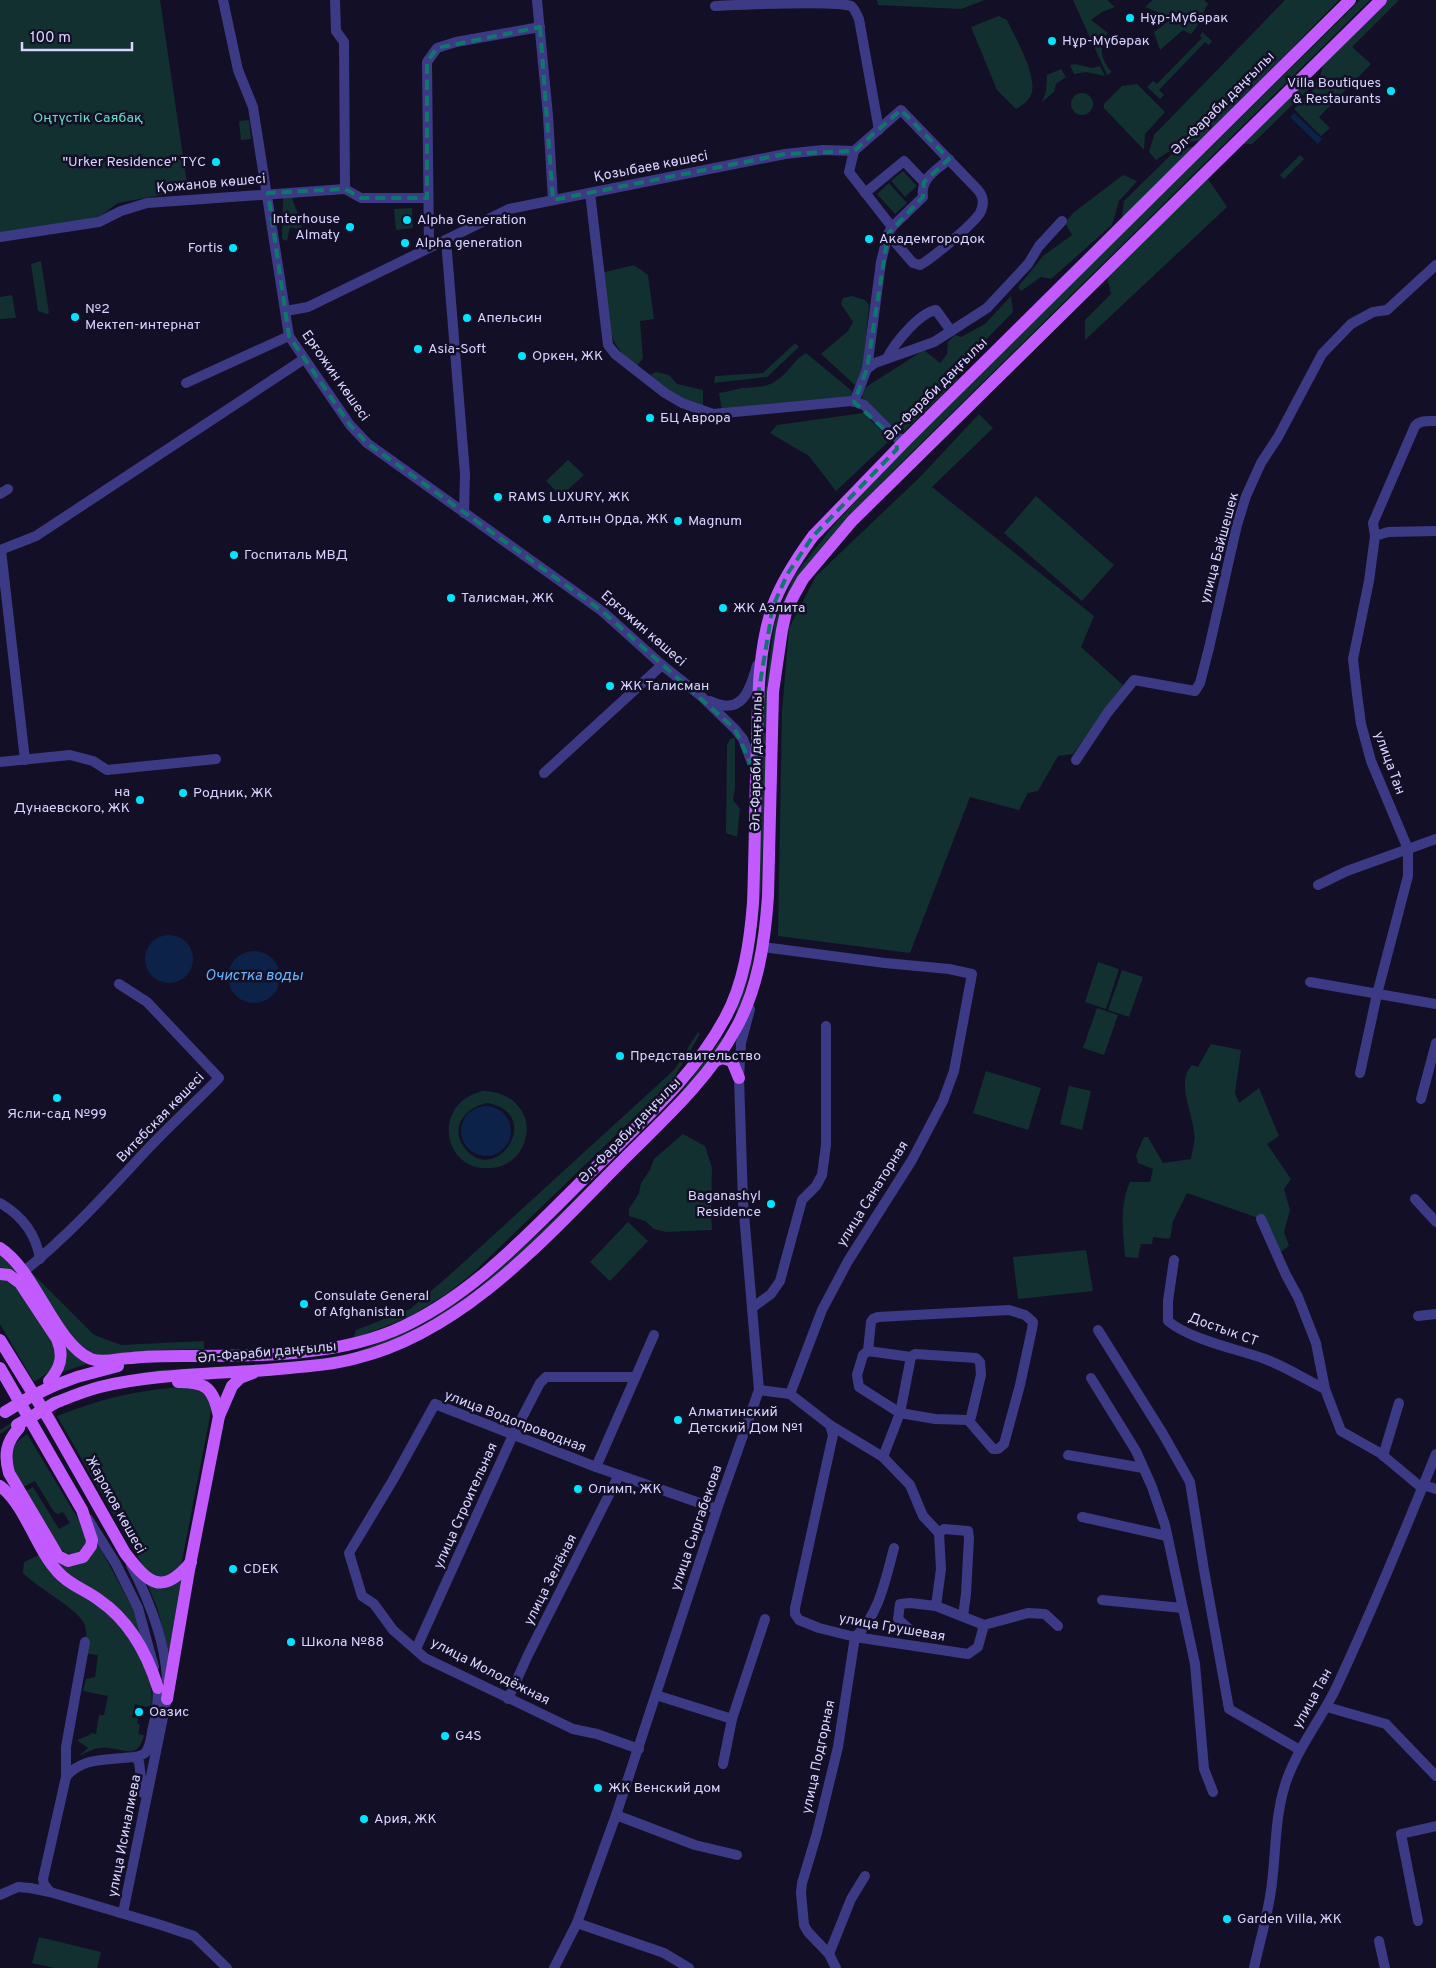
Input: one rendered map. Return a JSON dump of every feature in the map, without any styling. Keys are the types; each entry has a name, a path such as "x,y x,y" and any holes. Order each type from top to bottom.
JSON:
{"main road":[{"name":"Әл-Фараби даңғылы","path":"2,1414 51,1384 103,1369 137,1363 317,1350 359,1342 394,1330 444,1303 487,1270 535,1227 655,1108 691,1067 727,1016 746,955 751,932 753,895 759,688 768,623 773,606 788,573 813,536 907,439 1350,0"},
{"name":"Әл-Фараби даңғылы","path":"98,1387 148,1378 321,1365 377,1352 400,1344 431,1328 471,1302 498,1280 581,1202 672,1111 715,1061 742,1018 763,947 768,896 773,692 786,612 803,579 852,521 1381,0"},
{"path":"715,1061 723,1058 732,1061 740,1078"},
{"path":"0,1248 23,1272 66,1336 78,1349 92,1359 107,1361 165,1356 230,1356"},
{"path":"0,1274 9,1275 20,1284 61,1347 61,1360 51,1384"},
{"name":"Жароков көшесі","path":"0,1340 126,1553"},
{"name":"Жароков көшесі","path":"0,1368 82,1510"},
{"path":"168,1698 191,1562 219,1416 235,1382 240,1378 264,1370"},
{"path":"0,1437 55,1403 98,1387 164,1382 186,1382 200,1385 209,1389 215,1398 219,1416"},
{"path":"18,1427 9,1441 6,1451 6,1463 9,1473 55,1552 62,1559 72,1561 83,1558 92,1546 90,1533 82,1510"},
{"path":"0,1486 13,1499 43,1553 58,1573 117,1614 145,1653 158,1688"},
{"path":"126,1553 143,1576 161,1583 178,1577 191,1562"}],"street":[{"name":"Ерғожин көшесі","path":"223,0 238,70 253,107 289,336 304,359 350,425 367,443 602,611 662,665 701,696 735,729 742,739 756,775"},
{"path":"335,0 336,31 344,42 345,189"},
{"path":"537,0 553,200"},
{"path":"715,6 807,1 844,3 853,7 859,19 879,130"},
{"path":"428,248 427,62 437,48 456,42 540,27"},
{"path":"901,110 981,194 983,205 980,212 971,224 920,265 913,263 849,172 854,151 901,110"},
{"name":"Қозыбаев көшесі","path":"286,311 308,306 509,210 785,154 823,150 854,151"},
{"path":"857,403 867,369 881,262 890,230 923,197 921,188 924,182 948,159"},
{"path":"865,193 904,161 924,182"},
{"name":"Қожанов көшесі","path":"0,236 99,222 122,211 147,203 345,189 361,198 427,198"},
{"path":"590,193 608,345 614,354 665,394 682,403 713,414 857,403 864,405 898,439 907,439"},
{"path":"867,369 887,358 934,342 987,308 1028,264 1039,246 1062,221"},
{"path":"446,240 465,474 464,513"},
{"name":"улица Байшешек","path":"1076,760 1108,712 1134,680 1194,691 1200,683 1237,525 1246,496 1261,464 1278,437 1322,354 1351,324 1373,312 1387,310 1436,265"},
{"path":"887,358 892,348 929,311 936,310 951,331"},
{"path":"186,383 289,336"},
{"path":"24,760 0,550 36,536 304,359"},
{"path":"857,403 896,440 897,450"},
{"name":"улица Тан","path":"1360,1073 1377,994 1408,876 1408,849 1371,761 1361,724 1353,659 1369,581 1375,536 1373,523 1415,426 1418,422 1436,421"},
{"path":"1375,536 1388,532 1436,531"},
{"name":"Ерғожин көшесі","path":"701,696 719,706 736,704 742,700 751,685 768,623"},
{"path":"544,773 662,665"},
{"path":"0,762 70,755 93,761 107,770 216,759"},
{"path":"1318,885 1347,871 1436,839"},
{"name":"улица Санаторная","path":"763,947 949,969 972,974 954,1071 943,1101 912,1160 848,1262 822,1310 790,1394"},
{"name":"улица Сыргабекова","path":"554,1968 577,1923 616,1815 717,1509 759,1390 743,1202 740,1078 741,1044 756,990 763,947"},
{"path":"1310,982 1436,1004"},
{"name":"Витебская көшесі","path":"23,1272 40,1259 116,1185 144,1153 220,1078 147,1002 119,984"},
{"path":"752,1308 771,1294 780,1281 802,1200 816,1186 822,1175 826,1145 826,1026"},
{"path":"1421,1099 1436,1043"},
{"path":"1415,1199 1436,1222"},
{"path":"0,1203 9,1209 30,1230 38,1247 40,1259"},
{"path":"1261,1219 1298,1297 1316,1343 1325,1389 1341,1431 1382,1456 1423,1487 1436,1489"},
{"name":"Достык СТ","path":"1174,1260 1168,1301 1168,1321 1176,1327 1214,1343 1267,1360 1325,1389"},
{"path":"868,1351 871,1322 878,1317 1009,1310 1024,1315 1033,1322 1032,1329 1020,1385 1004,1444 998,1449 993,1449 968,1420 935,1419 900,1413 859,1387 857,1375 863,1354 868,1351 911,1357 915,1354 976,1358 980,1362 981,1375 971,1417 968,1420"},
{"path":"1418,1316 1436,1314"},
{"path":"1098,1330 1163,1434 1190,1482 1229,1709 1300,1750"},
{"path":"596,1466 654,1334"},
{"path":"883,1457 900,1413 911,1357"},
{"name":"улица Строительная","path":"416,1649 513,1435 540,1383 546,1377 635,1377"},
{"path":"1091,1378 1136,1451 1152,1487 1167,1536 1194,1664 1204,1769 1213,1792"},
{"path":"759,1390 790,1394 830,1425 883,1457 910,1485 923,1516 939,1533 941,1569 936,1606"},
{"path":"1382,1456 1399,1403"},
{"name":"улица Водопроводная","path":"349,1553 393,1480 435,1404 619,1475 717,1509"},
{"name":"улица Грушевая","path":"830,1425 833,1435 814,1515 795,1614 799,1620 819,1628 855,1637 968,1654 978,1647 984,1624"},
{"name":"улица Тан","path":"1254,1968 1272,1883 1285,1783 1300,1750 1327,1706 1393,1560 1436,1454"},
{"path":"1068,1455 1143,1468"},
{"name":"улица Зелёная","path":"508,1698 619,1475"},
{"name":"Жароков көшесі","path":"82,1510 116,1564 138,1608 150,1647 158,1688"},
{"path":"1082,1517 1167,1536"},
{"path":"939,1533 944,1529 968,1531 968,1575 963,1616"},
{"name":"улица Подгорная","path":"836,1968 829,1954 804,1925 802,1883 817,1833 838,1747 855,1637 861,1632 871,1615 882,1590 894,1548"},
{"name":"Жароков көшесі","path":"126,1553 156,1623 166,1663 168,1698"},
{"name":"улица Молодёжная","path":"349,1553 362,1596 374,1604 393,1630 425,1658 573,1729 597,1734 639,1749"},
{"path":"1102,1600 1182,1608"},
{"path":"910,1630 898,1618 900,1604 910,1603 936,1606 984,1624 1028,1613 1045,1614 1058,1626"},
{"path":"723,1764 732,1719 765,1618"},
{"path":"50,1892 44,1884 44,1877 66,1777 66,1747 85,1642"},
{"name":"улица Исиналиева","path":"66,1777 78,1765 87,1762 135,1757 145,1753 149,1746 156,1717 158,1688"},
{"path":"656,1695 732,1719"},
{"name":"улица Исиналиева","path":"0,1895 18,1887 30,1888 123,1913 168,1698"},
{"path":"1327,1706 1386,1724 1435,1774"},
{"path":"135,1757 139,1762 143,1780 144,1809"},
{"path":"616,1815 695,1845 737,1855"},
{"path":"1418,1921 1401,1834 1436,1826"},
{"path":"829,1954 851,1899 865,1876"},
{"path":"30,1888 39,1884 44,1877"},
{"path":"123,1913 194,1936 227,1968"},
{"path":"577,1923 664,1953 689,1968"},
{"path":"1379,1941 1385,1968"}],"highlighted area":[{"path":"540,27 553,200 785,154 854,151 901,110 949,159 924,182 923,197 888,234 867,369 854,402 896,440 897,449 813,536 788,573 773,606 759,689 756,775 735,729 602,611 367,443 350,425 289,336 268,193 345,189 361,198 427,198 427,62 437,48"}],"green space":[{"name":"Оңтүстік Саябақ","path":"0,0 160,0 188,190 118,203 97,218 0,233"},
{"path":"877,0 985,0 961,9 878,5"},
{"path":"1073,0 1107,0 1115,7 1102,12 1091,20 1108,33 1102,48 1105,63 1112,72 1107,75"},
{"path":"1153,0 1204,0 1208,4 1191,34 1183,30 1160,50 1154,32 1169,21 1160,13 1145,7"},
{"path":"1285,0 1339,0 1202,140 1182,143 1156,160 1149,152 1154,135"},
{"path":"1360,0 1370,0 898,466 838,528 798,579 768,711 761,891 752,965 739,1012 736,1010 749,964 763,711 774,624 794,576 833,526 892,461"},
{"path":"1386,0 1399,0 1352,47 1371,64 1319,117 1330,128 1321,136 1294,109 1313,90 1315,83 1319,80 1323,65"},
{"path":"999,16 1007,20 1024,55 1031,75 1031,95 1026,102 1016,109 997,90 971,27"},
{"path":"1202,32 1212,41 1209,45 1205,42 1159,90 1164,95 1160,99 1147,87 1153,81 1157,84 1202,38 1200,36"},
{"path":"1075,64 1092,68 1100,66 1105,76 1086,72 1074,74 1070,65"},
{"path":"1061,69 1066,77 1056,84 1054,92 1042,102 1046,91 1047,75"},
{"path":"1309,78 1310,88 1252,144 1242,144"},
{"path":"1137,84 1165,112 1145,134 1144,150 1104,108 1104,104 1122,86"},
{"path":"1082,93 1090,96 1093,104 1090,112 1082,115 1074,112 1071,104 1074,96"},
{"path":"249,120 251,139 241,140 239,121"},
{"path":"1203,144 1121,225 1124,201 1175,151"},
{"path":"1300,155 1304,159 1284,179 1280,175"},
{"path":"903,171 917,186 905,197 891,181"},
{"path":"1123,175 1137,181 1119,201 1112,225 1051,279 1041,277 1021,291 1018,287 1043,256 1072,235 1065,223 1073,213"},
{"path":"1208,179 1227,207 1085,340 1085,320 1111,294 1107,277"},
{"path":"889,183 907,203 895,214 877,194"},
{"path":"292,196 301,221 302,230 290,227 287,241 282,239 283,198"},
{"path":"412,208 413,228 396,230 394,209"},
{"path":"41,261 49,313 47,314 38,311 31,264"},
{"path":"634,265 648,275 654,319 640,321 643,358 637,366 618,348 612,337 608,325 601,273"},
{"path":"12,295 16,318 0,319 0,297"},
{"path":"852,296 865,300 869,305 863,370 855,385 821,354 848,331 853,322 841,304 843,298"},
{"path":"1011,296 1013,312 952,374 958,379 900,435 862,400 863,389 924,350 940,363 947,354 948,342 955,335 961,337 985,324"},
{"path":"795,343 799,347 767,377 714,383 715,376 763,373"},
{"path":"806,353 852,391 851,398 722,410 719,393 771,384 787,372"},
{"path":"656,372 669,375 677,384 703,390 703,406 677,396 650,375"},
{"path":"863,413 883,432 889,441 836,491 809,456 770,433 777,425"},
{"path":"979,414 993,428 932,487 1094,616 1081,647 1123,685 1073,754 1058,756 1038,791 1028,793 1019,810 970,797 910,953 778,936 782,711 789,628 816,576 920,477"},
{"path":"568,460 584,475 561,496 546,481"},
{"path":"1036,496 1114,565 1082,601 1004,533"},
{"path":"735,738 735,788 733,800 740,809 737,837 726,833 727,745 730,739"},
{"path":"1098,962 1119,969 1106,1009 1085,1002"},
{"path":"1122,970 1143,977 1129,1017 1108,1010"},
{"path":"1097,1008 1118,1015 1104,1055 1083,1048"},
{"path":"698,1032 700,1034 672,1081 472,1274 448,1293 409,1317 353,1339 356,1330 410,1309 453,1272 674,1070"},
{"path":"722,1038 725,1039 676,1104 567,1212 478,1294 424,1329 357,1356 97,1385 21,1420 0,1434 0,1430 50,1398 96,1381 159,1370 322,1359 356,1352 423,1325 475,1291 565,1209 674,1102"},
{"path":"1211,1044 1241,1050 1235,1093 1239,1103 1259,1088 1279,1136 1267,1144 1291,1179 1284,1189 1290,1210 1284,1232 1289,1246 1278,1254 1261,1219 1187,1193 1173,1221 1170,1239 1153,1237 1152,1244 1141,1244 1138,1258 1125,1257 1123,1238 1124,1200 1130,1182 1150,1182 1153,1169 1138,1163 1136,1155 1144,1137 1148,1137 1163,1163 1191,1159 1194,1135 1186,1097 1185,1079 1192,1065 1198,1067"},
{"path":"986,1071 1041,1088 1028,1130 973,1113"},
{"path":"1069,1086 1091,1091 1082,1130 1060,1124"},
{"path":"483,1091 495,1092 514,1102 521,1110 527,1129 525,1140 518,1155 511,1161 492,1168 475,1167 462,1160 454,1149 449,1136 450,1122 455,1109 466,1098","holes":["488,1103 505,1110 513,1121 514,1133 509,1145 500,1155 489,1160 476,1158 464,1147 458,1132 459,1125 467,1113 480,1105"]},
{"path":"683,1134 705,1146 712,1168 712,1230 666,1232 654,1229 645,1221 629,1216 629,1209 639,1193 641,1183 650,1170 654,1159"},
{"path":"628,1222 648,1241 610,1281 590,1262"},
{"path":"1086,1250 1093,1291 1018,1299 1013,1257"},
{"path":"0,1252 90,1363 62,1372 66,1360 16,1272 0,1267"},
{"path":"31,1272 94,1335 121,1345 204,1341 204,1349 157,1350 111,1356 96,1355 74,1341"},
{"path":"0,1277 12,1281 54,1341 56,1354 52,1370 34,1382 0,1324"},
{"path":"190,1387 206,1394 212,1406 181,1566 167,1575 159,1576 144,1568 57,1416 89,1404 139,1392"},
{"path":"27,1434 86,1532 87,1537 83,1550 79,1552 70,1554 61,1548 50,1534 26,1491 33,1487 59,1529 70,1523 63,1512 58,1514 54,1512 35,1481 23,1487 15,1472 11,1459 12,1452 19,1440"},
{"path":"98,1544 133,1609 143,1643 71,1578 55,1560 86,1561 95,1551"},
{"path":"39,1555 113,1616 141,1656 151,1685 152,1705 146,1707 135,1704 132,1717 138,1719 137,1723 140,1725 138,1734 144,1735 142,1743 135,1750 126,1751 101,1748 79,1756 88,1748 77,1740 91,1733 96,1734 99,1715 104,1715 108,1696 83,1691 86,1679 95,1677 98,1655 83,1653 86,1633 82,1620 76,1613 23,1573 24,1562"},
{"path":"181,1581 169,1653 157,1607 147,1583 176,1584"},
{"path":"39,1937 101,1952 97,1968 54,1968 32,1963"}],"water":[{"path":"1294,113 1322,139 1318,144 1290,117"},
{"name":"Очистка воды","path":"164,935 174,935 183,939 189,945 193,959 189,973 183,979 174,983 164,983 155,979 149,973 145,964 145,954 149,945 155,939"},
{"name":"Очистка воды","path":"254,951 264,953 272,959 278,967 280,977 278,987 272,995 264,1001 254,1003 244,1001 236,995 230,987 228,977 230,967 236,959 244,953"},
{"path":"486,1106 496,1108 504,1113 509,1121 511,1131 509,1141 504,1149 496,1154 486,1156 476,1154 468,1149 463,1141 461,1131 463,1121 468,1113 476,1108"}],"place":[{"name":"Нұр-Мубәрак","path":"1130,18"},
{"name":"Нұр-Мүбәрак","path":"1052,41"},
{"name":"Villa Boutiques & Restaurants","path":"1391,91"},
{"name":"\"Urker Residence\" ТҮС","path":"216,162"},
{"name":"Alpha Generation","path":"407,220"},
{"name":"Interhouse Almaty","path":"350,227"},
{"name":"Академгородок","path":"869,239"},
{"name":"Alpha generation","path":"405,243"},
{"name":"Fortis","path":"233,248"},
{"name":"№2 Мектеп-интернат","path":"75,317"},
{"name":"Апельсин","path":"467,318"},
{"name":"Asia-Soft","path":"418,349"},
{"name":"Оркен, ЖК","path":"522,356"},
{"name":"БЦ Аврора","path":"650,418"},
{"name":"RAMS LUXURY, ЖК","path":"498,497"},
{"name":"Алтын Орда, ЖК","path":"547,519"},
{"name":"Magnum","path":"678,521"},
{"name":"Госпиталь МВД","path":"234,555"},
{"name":"Талисман, ЖК","path":"451,598"},
{"name":"ЖК Аэлита","path":"723,608"},
{"name":"ЖК Талисман","path":"610,686"},
{"name":"Родник, ЖК","path":"183,793"},
{"name":"на Дунаевского, ЖК","path":"140,800"},
{"name":"Представительство","path":"620,1056"},
{"name":"Ясли-сад №99","path":"57,1098"},
{"name":"Baganashyl Residence","path":"771,1204"},
{"name":"Consulate General of Afghanistan","path":"304,1304"},
{"name":"Алматинский Детский Дом №1","path":"678,1420"},
{"name":"Олимп, ЖК","path":"578,1489"},
{"name":"CDEK","path":"233,1569"},
{"name":"Школа №88","path":"291,1642"},
{"name":"Оазис","path":"139,1712"},
{"name":"G4S","path":"445,1736"},
{"name":"ЖК Венский дом","path":"598,1788"},
{"name":"Ария, ЖК","path":"364,1819"},
{"name":"Garden Villa, ЖК","path":"1227,1919"}]}
